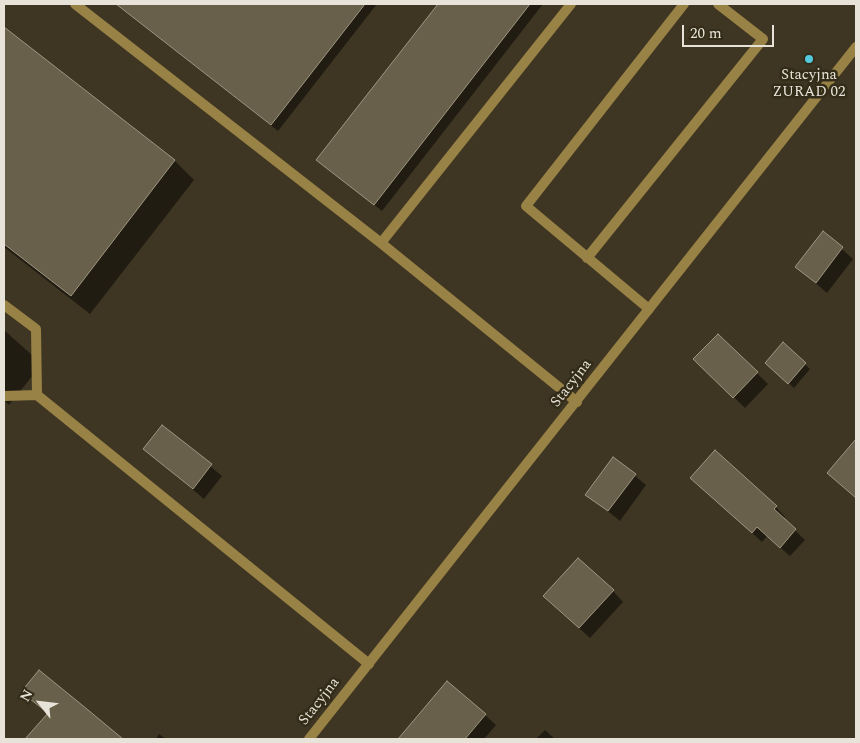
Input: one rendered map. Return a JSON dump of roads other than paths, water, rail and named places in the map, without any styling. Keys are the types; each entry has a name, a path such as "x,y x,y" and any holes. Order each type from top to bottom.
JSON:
{"street":[{"path":"75,4 381,243 577,402"},
{"path":"381,243 571,4"},
{"path":"649,310 526,206 684,4"},
{"path":"587,258 763,39 718,4"},
{"name":"Stacyjna","path":"309,739 856,47"},
{"path":"4,304 36,329 37,395"},
{"path":"4,396 37,395 369,664"}],"place":[{"name":"Stacyjna ZURAD 02","path":"809,59"}]}
